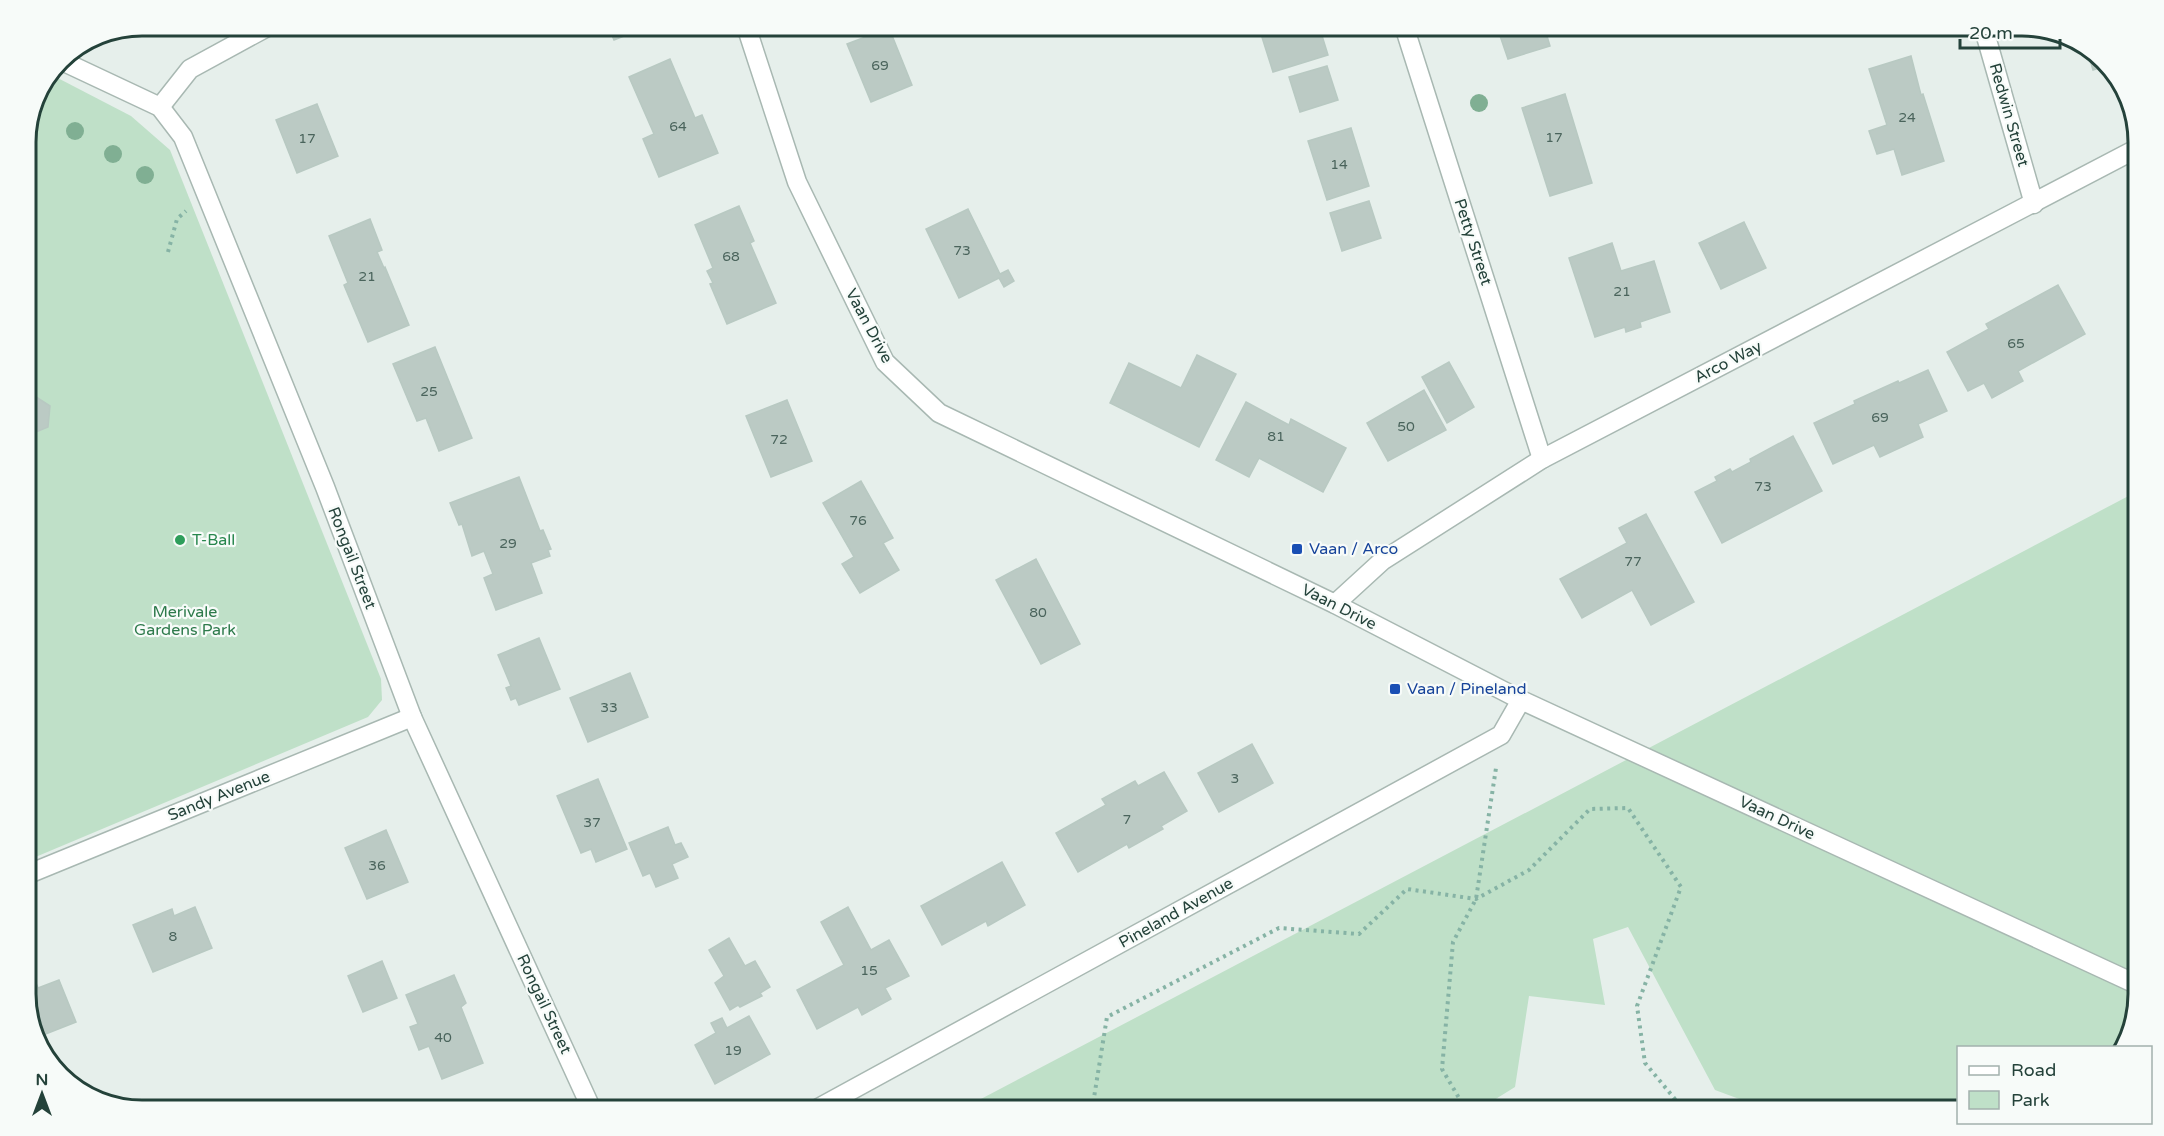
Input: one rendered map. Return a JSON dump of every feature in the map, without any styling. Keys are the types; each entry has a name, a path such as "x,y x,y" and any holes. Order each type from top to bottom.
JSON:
{"street":[{"path":"160,106 190,69 251,36"},
{"name":"Vaan Drive","path":"749,36 797,182 885,362 939,412 1335,604 1521,700 2128,980"},
{"name":"Petty Street","path":"1407,36 1542,459"},
{"name":"Redwin Street","path":"1986,36 2034,204"},
{"name":"Rongail Street","path":"70,64 160,106 183,137 325,487 412,717 587,1100"},
{"name":"Arco Way","path":"1335,604 1382,561 1542,459 2128,153"},
{"path":"1501,735 1521,700"},
{"name":"Sandy Avenue","path":"36,871 412,717"},
{"name":"Pineland Avenue","path":"833,1100 1501,735"}],"path":[{"path":"168,252 177,219 207,194"},
{"path":"1460,1100 1442,1070 1453,942 1476,899 1501,735"},
{"path":"1094,1100 1107,1017 1279,927 1359,934 1407,889 1476,899 1529,870 1590,809 1628,808 1681,887 1637,1006 1645,1063 1676,1100"}],"green space":[{"name":"Merivale Gardens Park","path":"58,78 131,116 170,150 381,679 382,700 368,717 36,857 36,135 47,95"},
{"path":"2128,496 2128,994 2124,1021 2114,1046 1957,1046 1957,1100 1742,1100 1715,1090 1628,927 1593,939 1605,1005 1529,996 1515,1087 1494,1100 979,1100"}],"building":[{"path":"612,36 624,36 614,40"},
{"path":"868,36 892,36 912,85 871,102 847,44"},
{"path":"1262,36 1322,36 1328,55 1273,72"},
{"path":"1500,36 1547,36 1550,46 1508,59"},
{"path":"1911,56 1921,95 1923,94 1944,161 1902,175 1894,149 1877,154 1869,131 1887,125 1869,69"},
{"path":"670,59 695,118 702,115 718,153 659,177 643,139 654,134 629,77"},
{"path":"2090,61 2098,68 2093,70"},
{"path":"1327,66 1338,100 1300,112 1289,77"},
{"path":"1565,94 1592,183 1550,196 1522,108"},
{"path":"317,104 338,156 297,173 276,120"},
{"path":"1351,128 1369,186 1327,200 1308,141"},
{"path":"1369,201 1381,238 1342,251 1330,213"},
{"path":"739,206 754,241 750,243 776,303 727,324 710,284 713,283 707,271 713,268 695,225"},
{"path":"968,209 1000,274 1008,270 1014,281 1004,287 999,278 959,298 926,229"},
{"path":"370,219 382,250 377,252 409,325 368,342 344,285 348,283 329,236"},
{"path":"1744,222 1766,268 1721,289 1699,243"},
{"path":"1612,243 1621,271 1654,261 1670,312 1640,322 1641,327 1626,332 1625,327 1595,337 1569,258"},
{"path":"2058,285 2085,334 2018,371 2023,381 1992,398 1984,383 1968,391 1947,352 1989,329 1986,324"},
{"path":"435,347 472,438 439,451 426,418 417,421 393,364"},
{"path":"1197,355 1236,374 1199,447 1110,403 1129,363 1181,388"},
{"path":"1449,362 1474,407 1447,423 1422,377"},
{"path":"1928,370 1947,411 1918,424 1923,437 1880,457 1874,445 1833,464 1814,423 1855,404 1854,401"},
{"path":"1424,390 1446,430 1388,461 1367,423"},
{"path":"36,397 50,406 48,427 36,432"},
{"path":"787,400 812,461 771,477 746,416"},
{"path":"1246,402 1289,425 1291,419 1346,448 1323,492 1259,458 1249,477 1216,460"},
{"path":"1793,436 1822,491 1722,543 1695,492 1717,481 1715,477 1730,469 1732,472 1751,462 1750,459"},
{"path":"519,477 540,531 543,530 551,549 548,550 550,556 531,563 542,593 496,610 484,578 493,574 484,551 472,556 462,524 459,525 450,503"},
{"path":"861,481 893,538 883,543 899,570 860,593 842,564 854,557 823,503"},
{"path":"1646,514 1694,602 1651,625 1632,590 1582,618 1560,579 1627,543 1619,528"},
{"path":"1036,559 1080,644 1041,664 996,580"},
{"path":"539,638 560,689 519,705 516,698 511,700 506,688 511,686 498,655"},
{"path":"630,673 648,717 588,742 570,698"},
{"path":"1252,744 1273,783 1219,812 1198,773"},
{"path":"1164,772 1187,811 1161,826 1163,829 1129,848 1127,844 1078,872 1056,833 1106,805 1102,799 1135,781 1138,786"},
{"path":"598,779 627,849 596,862 591,849 581,853 557,796"},
{"path":"668,827 675,845 681,843 688,857 672,864 678,878 656,887 650,873 643,876 629,843"},
{"path":"386,830 408,882 367,899 345,848"},
{"path":"1002,862 1025,905 988,926 986,921 942,945 921,906"},
{"path":"195,907 212,948 153,972 133,925 172,909 174,916"},
{"path":"848,907 871,950 889,940 909,976 885,988 891,999 862,1015 858,1007 817,1029 797,990 844,965 821,922"},
{"path":"729,938 745,966 755,961 770,987 760,993 762,996 730,1010 715,983 724,976 709,950"},
{"path":"382,961 397,998 363,1012 348,976"},
{"path":"454,975 466,1003 461,1007 483,1063 442,1079 429,1046 419,1050 410,1027 418,1024 406,995"},
{"path":"59,980 76,1022 44,1034 38,1014 36,983 38,988"},
{"path":"749,1016 770,1054 715,1084 695,1045 716,1033 711,1023 722,1018 727,1028"}],"place":[{"name":"T-Ball","path":"180,540"},
{"name":"Vaan / Arco","path":"1297,549"},
{"name":"Vaan / Pineland","path":"1395,689"}]}
